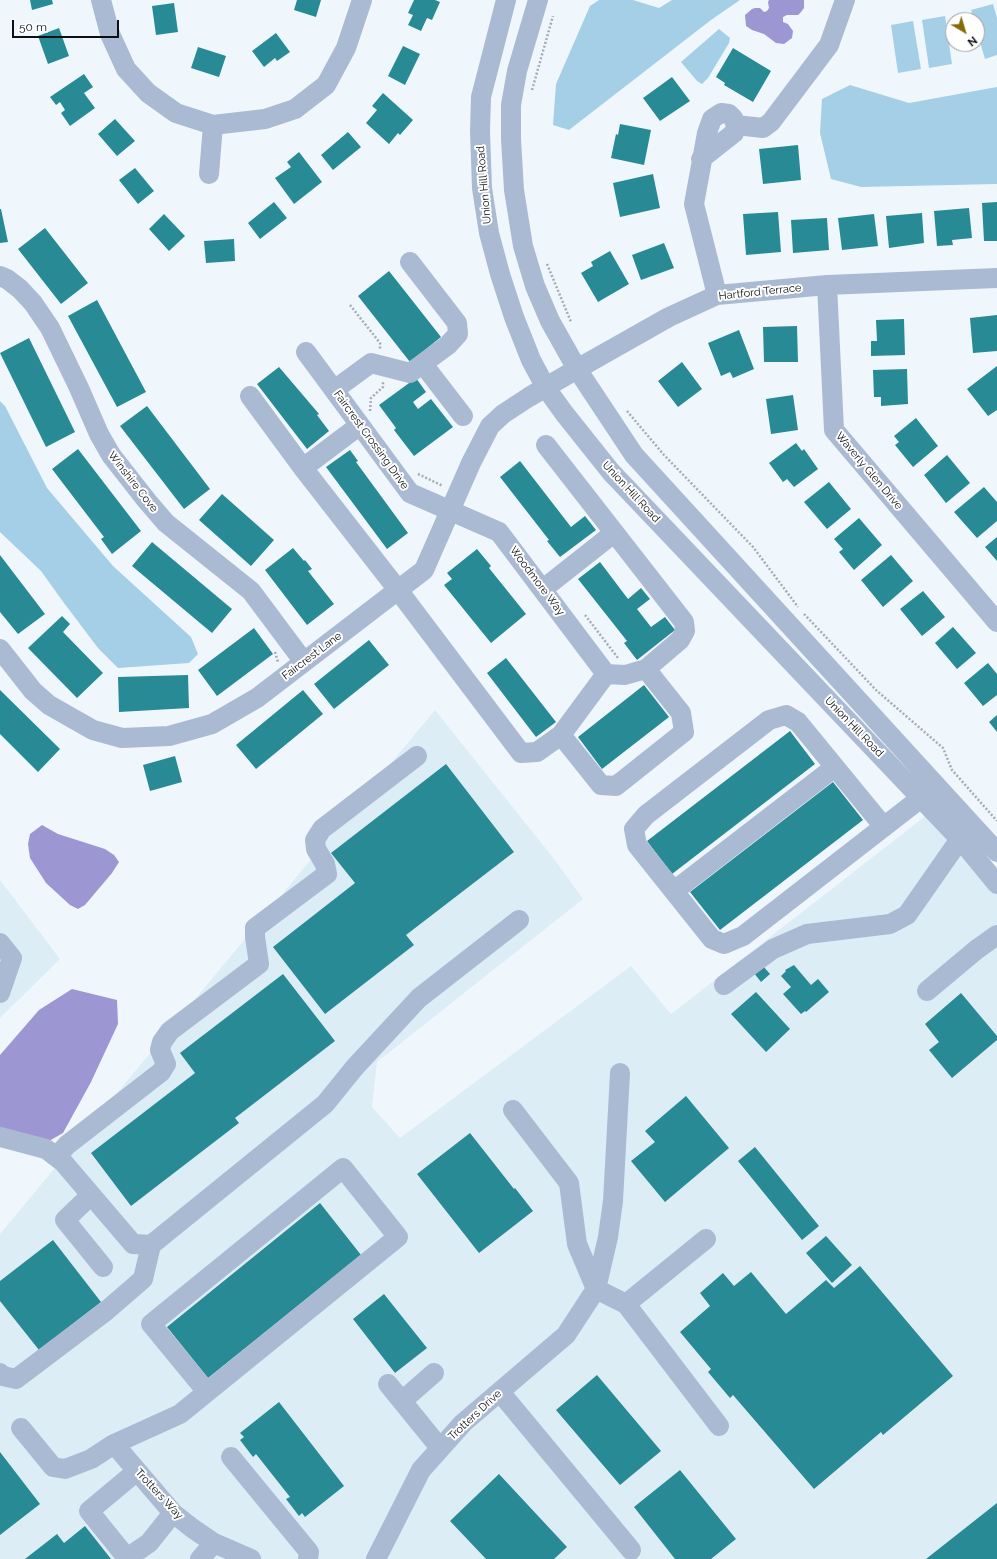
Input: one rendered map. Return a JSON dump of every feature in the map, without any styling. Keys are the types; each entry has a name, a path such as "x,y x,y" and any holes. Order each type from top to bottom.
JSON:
{"street":[{"path":"101,0 110,34 126,68 148,93 176,113 213,125 265,119 296,109 326,85 346,48 362,0"},
{"name":"Union Hill Road","path":"506,0 481,97 480,131 482,188 489,233 500,274 514,317 531,360 546,388 573,425 611,472 960,839 997,884"},
{"name":"Union Hill Road","path":"538,0 517,71 511,105 511,139 514,190 522,246 535,286 550,321 577,369 634,455 997,852"},
{"path":"717,295 694,204 701,159 734,133 736,125 763,128 771,122 829,45 845,0"},
{"path":"209,174 213,125"},
{"path":"334,390 371,363 410,373 448,345 458,334 457,323 410,262"},
{"name":"Winshire Cove","path":"0,276 7,279 20,289 50,328 99,434 111,455 133,484 166,523 251,591 304,662"},
{"name":"Hartford Terrace","path":"546,388 669,317 717,295 828,285 997,278"},
{"name":"Waverly Glen Drive","path":"828,285 834,430 997,622"},
{"name":"Faircrest Crossing Drive","path":"306,352 410,492 451,510"},
{"path":"423,364 463,416"},
{"name":"Faircrest Lane","path":"0,649 33,691 49,704 93,730 122,738 169,736 212,724 257,698 424,570 474,457 490,426 503,414 546,388"},
{"path":"250,396 303,468 398,590 522,754 537,752 561,735 606,674 625,675 646,669 680,640 685,631 684,622 546,445"},
{"path":"303,468 360,424"},
{"name":"Woodmore Way","path":"451,510 499,532 606,674"},
{"path":"543,589 614,533"},
{"path":"561,735 601,785 616,786 623,781 684,732 681,713 646,669"},
{"path":"884,827 798,722 786,715 768,720 646,814 634,829 637,845 712,939 724,944 743,936 884,827 921,798 937,786"},
{"path":"56,1157 67,1145 161,1072 166,1064 160,1050 162,1042 170,1031 259,964 255,928 327,874 325,864 316,849 315,840 322,829 417,756"},
{"path":"674,891 835,767"},
{"path":"724,985 773,949 807,934 890,924 907,915 960,839"},
{"path":"0,1373 3,1376 16,1379 106,1311 143,1279 151,1245 325,1104 355,1068 419,998 519,920"},
{"path":"926,991 976,950 997,935"},
{"path":"0,943 12,958 0,993"},
{"path":"976,950 985,952 997,949"},
{"path":"596,1289 608,1237 613,1201 620,1074"},
{"path":"513,1110 569,1183 577,1244 596,1289 626,1304 719,1426"},
{"path":"0,1137 46,1149 63,1162 133,1244 151,1245"},
{"path":"21,1428 49,1463 54,1467 65,1469 91,1459 114,1444 180,1414 398,1238 343,1168 151,1324 207,1392"},
{"path":"91,1195 65,1220 103,1266"},
{"path":"626,1304 706,1239"},
{"name":"Trotters Drive","path":"376,1559 421,1470 463,1423 566,1335 596,1289"},
{"path":"402,1400 434,1373"},
{"path":"388,1384 440,1448"},
{"path":"500,1392 631,1550"},
{"name":"Trotters Way","path":"114,1444 173,1513 192,1528 214,1542 251,1559"},
{"path":"231,1457 309,1552 308,1559"},
{"path":"137,1471 89,1511 127,1558 149,1543 173,1513"},
{"path":"200,1559 214,1542"}],"path":[{"path":"531,96 553,15"},
{"path":"545,259 573,325"},
{"path":"625,409 664,455 753,547 797,606 876,690 943,748 952,770 997,821"}],"shaded area":[{"path":"599,0 633,0 659,8 672,0 740,0 711,20 569,130 553,125 556,84 590,6"},
{"path":"769,0 804,0 804,8 798,15 787,15 783,17 783,22 788,24 793,31 792,38 784,44 776,43 764,34 752,30 746,26 745,15 755,8 760,8 764,12 767,11 769,8"},
{"path":"993,4 997,18 997,55 985,59 983,52 985,52 985,12 972,12 971,10"},
{"path":"945,16 945,52 950,52 952,64 929,68 922,20"},
{"path":"913,21 921,69 898,73 891,25"},
{"path":"719,29 730,38 729,43 708,78 702,84 697,81 681,62"},
{"path":"850,85 909,103 997,87 997,184 861,187 831,179 820,133 822,99"},
{"path":"0,401 5,406 47,488 113,566 191,637 198,654 189,663 118,668 98,648 41,571 0,532"},
{"path":"435,710 555,860 583,899 377,1062 372,1107 400,1138 631,966 671,1014 928,814 997,892 997,1559 0,1559 0,1234"},
{"path":"42,825 58,834 105,849 114,855 119,862 112,873 85,905 78,909 70,905 46,883 30,858 28,844 30,834"},
{"path":"0,880 60,959 0,1018"},
{"path":"72,989 117,1000 118,1024 91,1082 63,1133 49,1141 0,1132 0,1055 39,1010"}],"building":[{"path":"30,0 52,0 53,4 32,10"},
{"path":"297,0 321,0 316,17 294,10"},
{"path":"414,0 435,0 440,2 432,20 427,18 421,31 408,25 413,15 408,13"},
{"path":"174,3 178,32 156,35 152,6"},
{"path":"59,28 69,56 48,64 38,36"},
{"path":"276,33 290,52 277,61 275,58 264,67 252,51"},
{"path":"403,46 420,54 405,85 388,76"},
{"path":"198,47 226,56 219,77 191,68"},
{"path":"733,48 771,71 753,102 724,85 725,83 716,77"},
{"path":"84,74 93,87 84,93 95,108 70,126 61,113 65,110 60,102 56,105 50,97"},
{"path":"672,77 690,101 660,121 643,98"},
{"path":"383,93 413,120 400,135 398,133 389,144 366,123 377,110 372,106"},
{"path":"115,119 135,141 117,156 98,134"},
{"path":"620,124 651,130 644,165 611,158 616,134 618,135"},
{"path":"348,132 361,147 333,170 321,155"},
{"path":"798,145 801,180 763,184 759,149"},
{"path":"299,152 322,182 294,204 275,178 291,167 287,162"},
{"path":"135,168 154,191 138,204 119,180"},
{"path":"653,174 660,208 620,217 613,183"},
{"path":"274,202 287,218 260,239 248,223"},
{"path":"997,202 997,241 984,241 982,203"},
{"path":"969,208 972,238 952,240 953,245 937,246 934,211"},
{"path":"0,209 8,242 0,243"},
{"path":"778,212 781,252 746,255 743,214"},
{"path":"922,213 924,243 889,248 886,216"},
{"path":"164,214 185,236 169,251 149,229"},
{"path":"874,214 878,246 842,250 838,218"},
{"path":"827,218 829,250 793,253 791,220"},
{"path":"45,228 88,283 61,304 18,249"},
{"path":"234,239 235,261 206,263 204,241"},
{"path":"664,243 674,268 641,280 632,255"},
{"path":"610,251 629,284 598,302 581,273 593,266 591,262"},
{"path":"389,271 441,337 410,362 358,296"},
{"path":"97,300 146,392 117,407 68,316"},
{"path":"997,315 997,351 973,353 970,318"},
{"path":"904,319 905,355 871,356 871,341 877,341 876,320"},
{"path":"797,326 798,362 764,362 763,327"},
{"path":"739,330 754,369 733,378 730,372 721,376 708,343"},
{"path":"29,338 75,432 46,447 0,353"},
{"path":"682,362 702,389 678,407 658,381"},
{"path":"997,366 997,410 988,416 967,389"},
{"path":"279,367 319,414 317,415 329,431 307,449 257,384"},
{"path":"907,369 908,404 881,406 881,397 874,397 873,370"},
{"path":"416,378 426,392 413,402 418,409 431,399 453,427 414,456 394,430 396,428 379,405"},
{"path":"793,395 798,430 771,434 766,399"},
{"path":"147,406 210,489 184,509 120,426"},
{"path":"916,418 938,446 913,467 895,445 899,442 894,436"},
{"path":"796,443 802,451 804,449 818,469 794,487 787,479 783,482 769,463"},
{"path":"78,449 141,531 112,554 101,539 104,537 52,469"},
{"path":"350,450 358,461 356,462 408,533 387,549 326,467"},
{"path":"947,455 970,483 946,503 924,475"},
{"path":"520,461 571,527 585,516 596,530 560,557 547,541 549,540 500,477"},
{"path":"829,482 851,509 827,529 804,502"},
{"path":"984,487 997,502 997,521 977,538 954,512"},
{"path":"222,494 274,540 251,566 199,520"},
{"path":"859,518 882,545 854,570 839,552 843,549 834,539"},
{"path":"997,537 997,561 985,547"},
{"path":"152,542 232,609 212,633 132,566"},
{"path":"293,548 312,569 308,571 334,604 307,625 265,570"},
{"path":"477,549 491,566 489,568 526,614 491,643 444,585 452,579 447,573"},
{"path":"0,555 45,614 18,634 0,612"},
{"path":"891,555 913,581 883,607 861,580"},
{"path":"600,562 628,599 641,588 650,599 637,609 651,627 665,617 675,630 637,660 624,643 627,641 578,579"},
{"path":"923,591 945,617 922,636 900,609"},
{"path":"62,616 70,624 63,632 103,673 77,698 28,648"},
{"path":"953,627 976,653 957,669 935,643"},
{"path":"254,628 273,654 217,696 198,670"},
{"path":"369,640 389,665 334,709 314,684"},
{"path":"506,658 556,722 536,737 487,673"},
{"path":"988,663 997,674 997,695 983,706 964,683"},
{"path":"188,675 189,708 119,712 118,677"},
{"path":"644,685 669,717 602,769 578,737"},
{"path":"0,690 60,749 38,772 0,734"},
{"path":"303,690 323,714 256,769 236,745"},
{"path":"997,715 997,732 989,722"},
{"path":"790,731 815,764 672,874 647,841"},
{"path":"175,756 182,782 150,791 143,765"},
{"path":"446,764 514,852 406,935 414,945 325,1014 273,947 355,883 331,853"},
{"path":"833,782 863,820 720,930 690,892"},
{"path":"794,965 811,985 818,979 829,992 806,1012 805,1011 801,1014 783,994 791,987 781,976 786,971 785,970"},
{"path":"763,966 770,974 761,982 754,973"},
{"path":"283,974 335,1041 235,1118 239,1123 131,1206 91,1153 195,1073 180,1053"},
{"path":"756,992 790,1029 766,1052 731,1014"},
{"path":"961,993 997,1036 997,1040 952,1078 929,1050 939,1042 925,1024"},
{"path":"686,1096 729,1148 665,1202 631,1161 655,1142 645,1131"},
{"path":"470,1133 533,1211 479,1253 417,1174"},
{"path":"755,1147 819,1226 802,1240 738,1161"},
{"path":"320,1203 361,1255 208,1378 167,1327"},
{"path":"826,1236 852,1265 832,1283 806,1253"},
{"path":"53,1240 101,1302 39,1350 0,1301 0,1281"},
{"path":"860,1266 953,1376 883,1435 881,1432 814,1489 733,1395 730,1398 708,1372 711,1369 680,1332 710,1306 700,1293 723,1273 734,1286 751,1272 786,1314 826,1280 834,1288"},
{"path":"384,1294 427,1348 395,1373 353,1319"},
{"path":"597,1375 661,1451 620,1485 556,1410"},
{"path":"279,1402 344,1486 305,1517 302,1513 299,1516 286,1499 290,1497 256,1454 253,1457 240,1440 244,1437 240,1433"},
{"path":"0,1452 40,1504 0,1535"},
{"path":"680,1470 736,1539 711,1559 675,1559 634,1507"},
{"path":"499,1474 567,1547 554,1559 486,1559 450,1521"},
{"path":"997,1503 997,1559 926,1559"},
{"path":"85,1526 111,1559 25,1559 57,1534 64,1543"}]}
